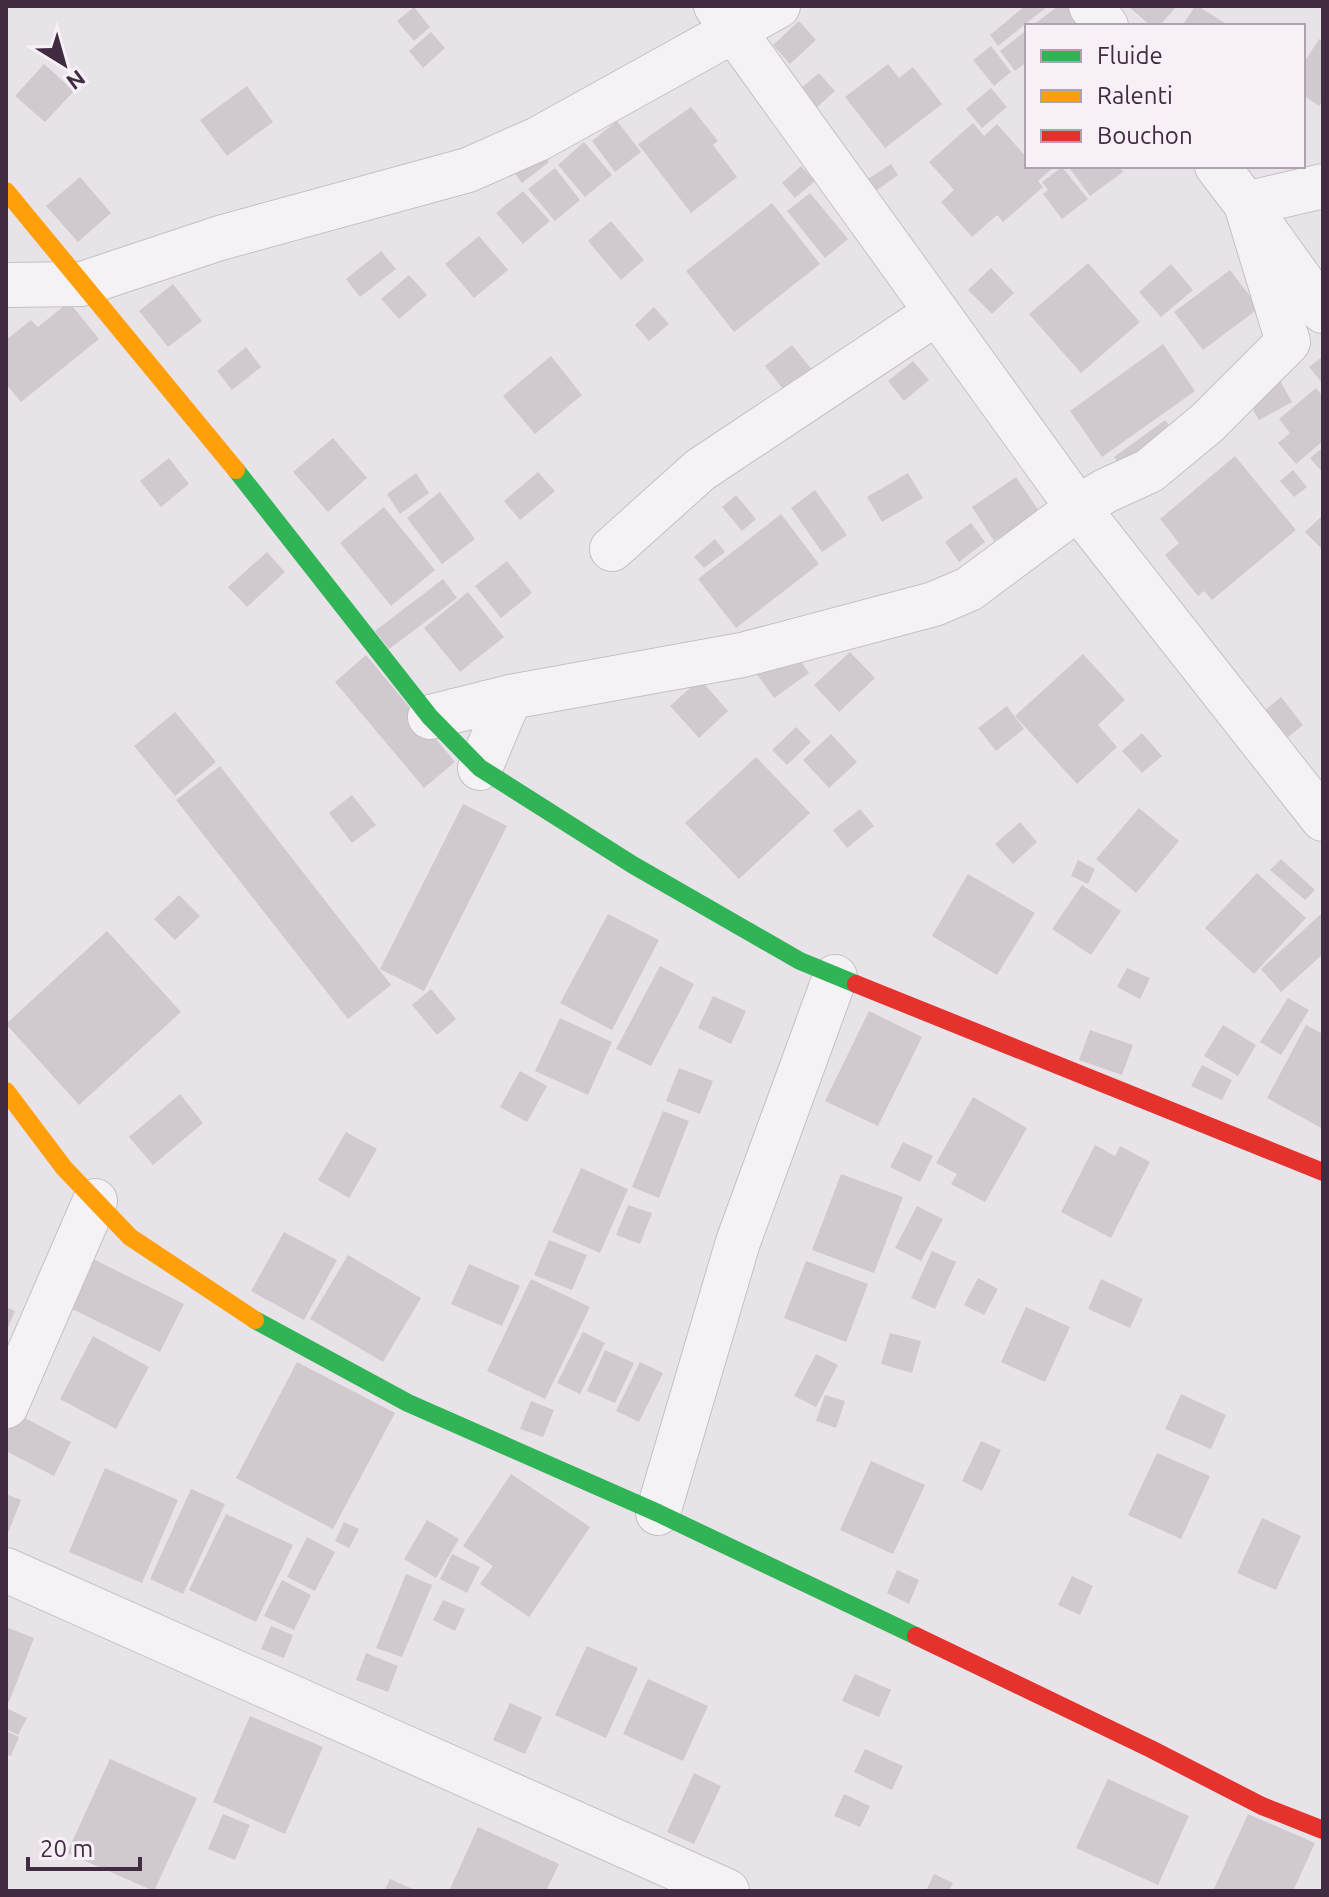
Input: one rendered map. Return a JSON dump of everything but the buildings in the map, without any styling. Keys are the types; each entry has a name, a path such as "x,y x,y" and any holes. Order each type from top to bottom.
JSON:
{"street":[{"path":"6,285 82,284 220,238 468,170 538,139 724,19 778,6"},
{"path":"1091,6 1104,24"},
{"path":"724,19 1078,508 1323,819"},
{"path":"1219,168 1323,311"},
{"path":"1246,204 1323,186"},
{"path":"6,191 269,509 430,717 480,768 736,926 835,977 1323,1172"},
{"path":"430,717 510,697 742,655 934,604 969,589 1078,508 1105,491 1149,471 1207,423 1288,342 1246,204"},
{"path":"612,549 700,470 936,313"},
{"path":"480,768 510,697"},
{"path":"658,1513 738,1242 835,977"},
{"path":"6,1091 64,1168 130,1237 269,1329 408,1403 658,1513 1137,1742 1262,1806 1323,1830"},
{"path":"6,1406 95,1201"},
{"path":"6,1570 727,1891"}],"traffic: fast":[{"path":"236,470 430,717 480,768 633,865 800,961 856,984"},
{"path":"255,1320 408,1403 658,1513 916,1636"}],"traffic: slow":[{"path":"6,191 236,470"},
{"path":"6,1091 64,1168 130,1237 255,1320"}],"traffic: jam":[{"path":"856,984 1323,1172"},
{"path":"916,1636 1262,1806 1323,1830"}]}
